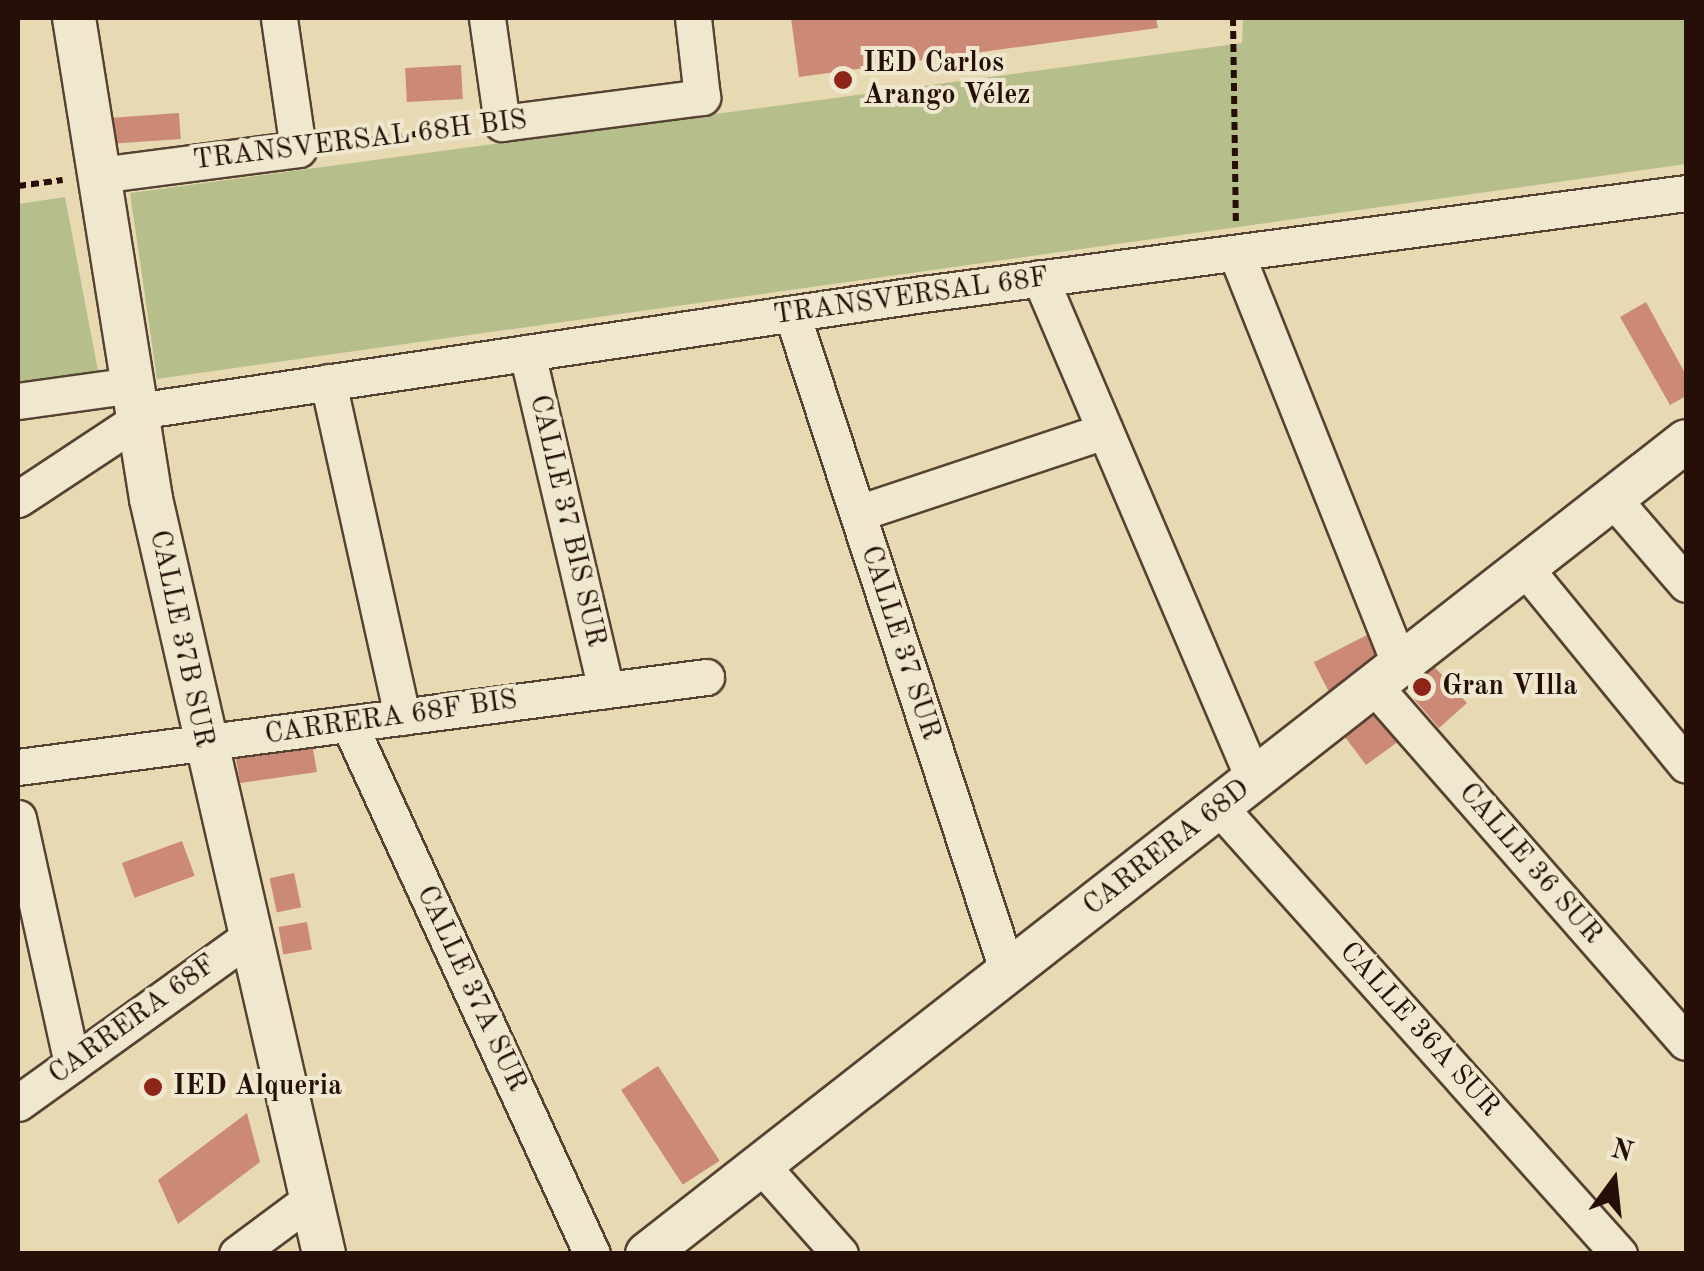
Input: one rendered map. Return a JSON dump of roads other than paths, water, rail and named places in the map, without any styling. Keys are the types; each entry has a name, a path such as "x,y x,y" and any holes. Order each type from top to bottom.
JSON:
{"street":[{"name":"CALLE 37B SUR","path":"74,18 136,405 203,743 324,1254"},
{"name":"TRANSVERSAL 68H BIS","path":"99,175 298,149 279,18"},
{"name":"TRANSVERSAL 68H BIS","path":"487,18 502,123 702,97 693,18"},
{"name":"TRANSVERSAL 68F","path":"18,401 136,405 328,382 1040,278 1686,193"},
{"name":"CALLE 36 SUR","path":"1236,252 1387,675 1686,1042"},
{"path":"1040,278 1254,780"},
{"name":"CALLE 37 SUR","path":"792,314 1008,973"},
{"name":"CALLE 37 BIS SUR","path":"528,352 606,690"},
{"path":"328,382 402,716"},
{"path":"18,499 136,405"},
{"path":"858,513 1105,431"},
{"name":"CARRERA 68D","path":"647,1254 1686,441"},
{"path":"1613,499 1686,584"},
{"path":"1525,568 1686,765"},
{"name":"CARRERA 68F BIS","path":"18,767 706,677"},
{"name":"CALLE 37A SUR","path":"349,724 592,1254"},
{"name":"CALLE 36A SUR","path":"1220,807 1618,1254"},
{"path":"18,818 72,1064"},
{"name":"CARRERA 68F","path":"18,1104 248,938"},
{"path":"761,1165 840,1254"},
{"path":"237,1254 311,1199"}],"place":[{"name":"IED Carlos Arango Vélez","path":"843,80"},
{"name":"Gran VIlla","path":"1422,687"},
{"name":"IED Alqueria","path":"153,1087"}]}
